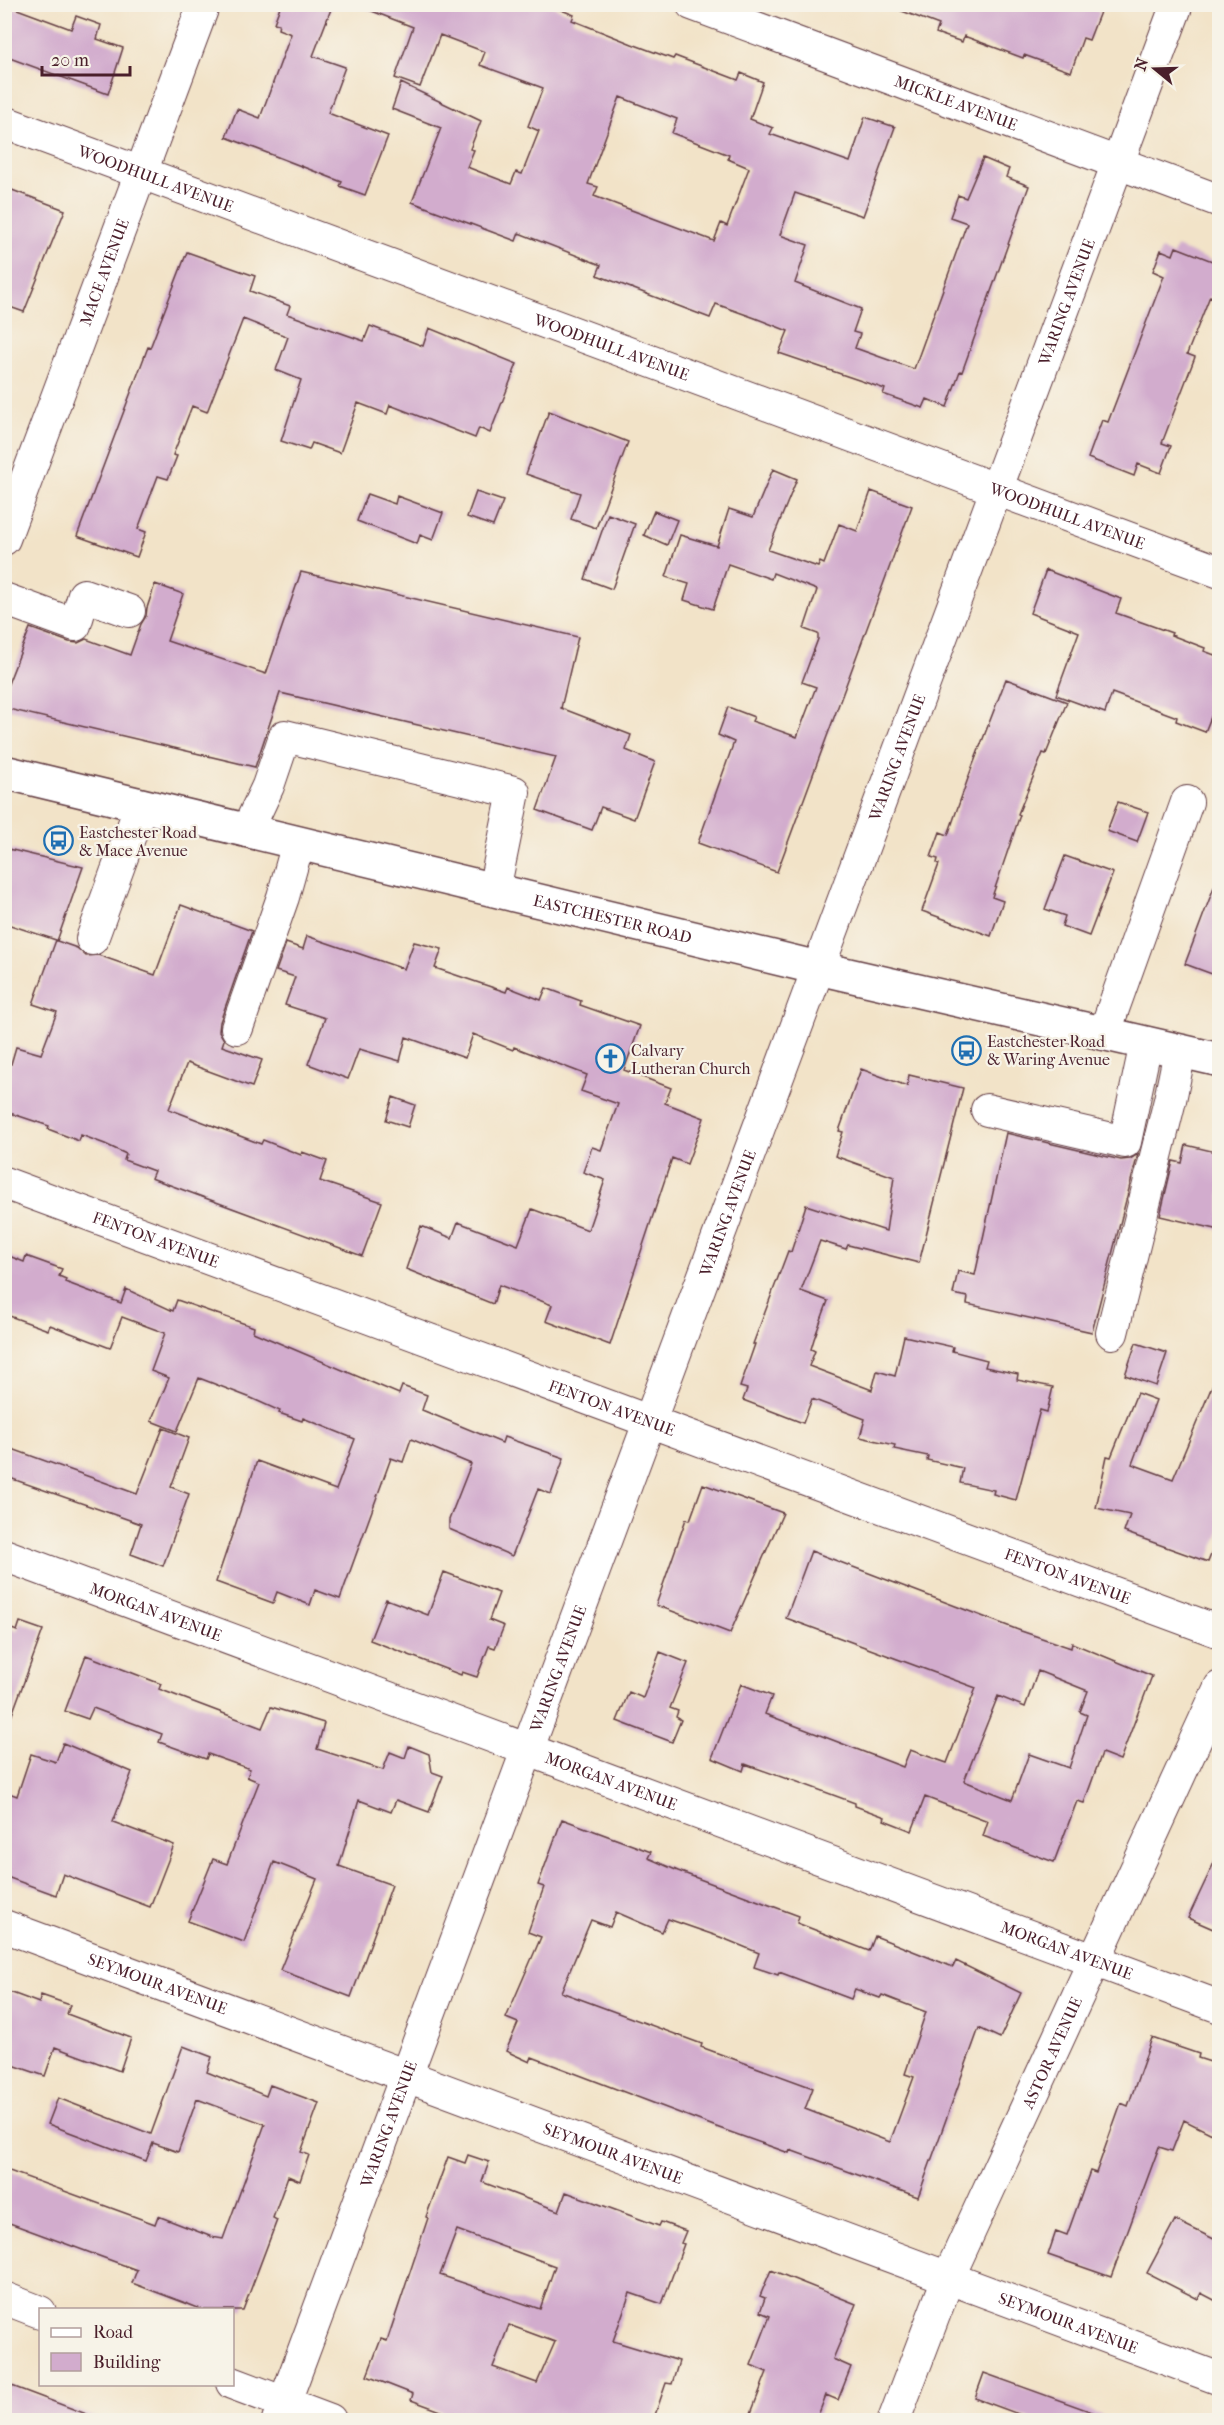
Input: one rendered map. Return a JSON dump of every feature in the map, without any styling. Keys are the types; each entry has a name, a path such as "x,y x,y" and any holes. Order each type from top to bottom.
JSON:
{"main road":[{"name":"EASTCHESTER ROAD","path":"4,772 818,968 1220,1060"}],"street":[{"name":"MACE AVENUE","path":"4,539 204,4"},
{"name":"MICKLE AVENUE","path":"692,4 1220,201"},
{"name":"WARING AVENUE","path":"281,2412 1177,4"},
{"name":"WOODHULL AVENUE","path":"4,122 1220,572"},
{"path":"4,599 75,625 84,595 129,611"},
{"path":"248,831 268,786 285,736 331,747 514,792 494,890"},
{"path":"1104,1034 1187,802"},
{"path":"92,939 141,805"},
{"path":"237,1028 283,897 298,843"},
{"path":"987,1110 1125,1142 1146,1043"},
{"path":"1112,1334 1180,1051"},
{"name":"FENTON AVENUE","path":"4,1183 1220,1632"},
{"name":"MORGAN AVENUE","path":"4,1555 1220,2007"},
{"name":"ASTOR AVENUE","path":"894,2421 948,2278 1220,1687"},
{"name":"SEYMOUR AVENUE","path":"4,1926 1220,2379"},
{"path":"4,2298 39,2312"},
{"path":"234,2384 281,2412 330,2421"}],"building":[{"path":"281,4 333,4 313,56 345,67 328,113 388,136 365,195 340,186 342,182 226,137 237,109 260,118 291,34 278,29 279,24 274,23"},
{"path":"360,4 546,4 574,15 572,20 673,59 675,56 738,80 741,73 763,82 750,119 773,128 770,134 850,162 865,117 895,127 863,216 795,193 780,235 808,245 795,283 861,309 853,332 860,334 855,348 914,369 967,223 950,217 958,195 966,198 983,158 1009,169 1006,177 1029,186 962,372 960,371 947,407 927,399 923,408 883,394 885,389 779,353 788,331 755,318 716,304 710,318 597,275 601,265 519,233 516,241 412,202 441,128 392,109 401,83 481,121 470,149 474,150 467,167 511,184 516,172 522,174 539,131 528,126 543,88 480,65 485,52 440,35 420,87 395,78 413,27 359,6","holes":["620,97 677,119 672,133 729,155 728,159 749,168 727,226 721,223 714,241 594,196 598,187 588,184"]},
{"path":"891,4 1080,4 1100,12 1089,40 1083,38 1071,72 1024,55 1023,58 964,36 962,42 936,33 939,25 891,7"},
{"path":"9,6 71,29 76,16 101,25 97,39 123,48 108,94 4,56 4,19"},
{"path":"4,187 65,210 24,312 4,305"},
{"path":"1176,247 1220,264 1220,300 1210,296 1187,354 1195,357 1162,443 1171,446 1161,473 1138,464 1134,476 1088,458 1102,420 1108,422 1164,276 1153,271 1161,250 1173,255"},
{"path":"187,252 255,276 250,291 290,306 287,314 364,341 370,326 423,346 429,328 517,364 490,433 479,428 475,438 390,405 387,414 358,403 340,453 312,443 309,450 281,441 301,380 276,370 288,337 243,319 207,412 192,406 173,455 177,456 168,479 158,476 138,529 146,532 137,557 77,536 148,347 150,348"},
{"path":"549,411 628,442 596,528 571,519 580,493 526,474"},
{"path":"773,469 797,479 768,550 818,567 820,562 824,564 839,524 857,531 871,491 912,506 777,872 698,843 734,742 718,735 728,707 754,717 752,721 797,737 816,687 802,682 818,639 818,634 804,629 817,590 773,573 771,579 728,564 713,609 684,600 689,584 666,577 680,535 717,546 729,509 753,517"},
{"path":"476,492 503,501 493,526 467,517"},
{"path":"367,494 395,504 397,496 443,513 433,540 420,535 417,544 357,521"},
{"path":"654,511 677,520 667,545 644,535"},
{"path":"608,514 635,524 612,589 585,579"},
{"path":"1046,570 1121,599 1116,613 1172,633 1171,635 1205,648 1204,651 1220,657 1220,694 1205,732 1176,721 1177,717 1112,693 1105,713 1056,695 1079,632 1030,613"},
{"path":"301,572 578,637 561,708 631,735 626,750 655,762 634,819 601,807 592,830 537,810 556,757 280,693 255,767 4,708 4,694 30,628 69,642 78,643 86,639 130,655 146,616 155,584 183,594 167,641 266,674"},
{"path":"1006,679 1067,702 1018,814 1020,815 992,897 1003,901 991,936 922,911 939,864 938,859 931,857 940,832 948,835"},
{"path":"1118,802 1148,812 1137,842 1107,831"},
{"path":"4,848 83,867 57,941 77,948 86,956 98,955 155,975 181,905 252,931 220,1022 219,1031 224,1040 222,1046 262,1060 252,1087 187,1063 169,1109 261,1144 263,1140 301,1155 302,1152 327,1161 320,1181 382,1202 362,1256 151,1178 154,1171 124,1160 126,1154 105,1144 81,1135 79,1141 48,1129 49,1126 4,1111 4,1062 11,1064 16,1047 41,1054 57,1012 33,1004 56,940 4,923"},
{"path":"1065,856 1113,873 1089,936 1062,926 1065,916 1045,909"},
{"path":"1217,879 1220,879 1220,977 1185,964"},
{"path":"307,936 404,969 414,942 442,949 435,968 506,992 508,987 541,1000 546,988 581,1001 580,1005 640,1026 624,1070 671,1088 665,1103 704,1118 687,1164 672,1158 610,1345 546,1321 552,1305 499,1285 493,1304 406,1269 421,1226 452,1238 458,1222 518,1245 532,1209 588,1230 605,1180 583,1172 592,1147 601,1150 618,1104 581,1091 587,1075 473,1034 465,1058 406,1037 400,1061 359,1049 348,1079 308,1064 325,1018 285,1005 295,977 276,971 286,943 303,949"},
{"path":"861,1069 907,1086 909,1075 963,1088 919,1263 848,1245 846,1249 820,1241 801,1291 828,1301 811,1349 815,1351 809,1366 872,1390 877,1371 895,1376 904,1336 953,1347 952,1351 987,1360 985,1367 1018,1374 1017,1380 1053,1387 1047,1412 1040,1410 1016,1500 993,1494 994,1490 960,1483 963,1468 927,1460 928,1456 894,1449 895,1445 860,1437 865,1419 812,1399 803,1423 743,1400 747,1389 740,1387 755,1344 753,1344 788,1251 791,1252 806,1205 886,1231 894,1177 835,1156 843,1132 839,1131"},
{"path":"393,1097 415,1105 408,1127 386,1120"},
{"path":"1006,1133 1121,1160 1130,1159 1138,1154 1092,1332 967,1304 968,1297 953,1294 958,1271 975,1275"},
{"path":"1186,1145 1220,1153 1220,1230 1160,1216 1173,1161 1182,1163"},
{"path":"4,1254 24,1262 26,1256 62,1269 59,1276 66,1279 65,1282 121,1303 126,1289 173,1311 177,1300 254,1327 253,1332 399,1394 402,1386 427,1395 422,1410 502,1443 504,1437 564,1458 551,1494 538,1489 512,1556 449,1529 449,1520 471,1464 411,1439 403,1462 391,1458 340,1599 315,1590 310,1605 277,1592 273,1603 216,1582 257,1461 336,1490 355,1439 303,1418 302,1421 279,1413 280,1411 251,1398 199,1378 177,1431 151,1421 169,1378 151,1371 165,1333 122,1317 110,1348 50,1325 48,1330 4,1314"},
{"path":"1136,1343 1167,1353 1156,1386 1125,1375"},
{"path":"1218,1372 1220,1532 1208,1562 1124,1532 1130,1515 1096,1508 1107,1456 1111,1457 1137,1393 1156,1400 1132,1464 1173,1479"},
{"path":"163,1428 189,1438 171,1487 189,1494 163,1566 131,1554 141,1524 4,1476 4,1446 137,1494"},
{"path":"703,1484 783,1513 730,1633 656,1605 686,1519 690,1520"},
{"path":"811,1551 1021,1631 1071,1648 1072,1643 1152,1676 1120,1760 1102,1753 1084,1803 1077,1801 1054,1862 983,1836 988,1821 925,1797 912,1831 884,1820 885,1817 855,1806 855,1803 787,1778 745,1764 743,1771 712,1758 741,1684 772,1696 765,1714 903,1767 910,1750 947,1763 976,1688 786,1618","holes":["1038,1671 1088,1691 1080,1712 1087,1715 1069,1768 1029,1754 1012,1800 964,1781 998,1696 1025,1707"]},
{"path":"444,1572 499,1593 489,1620 504,1626 495,1648 489,1646 477,1677 462,1672 461,1675 370,1640 386,1599 428,1615"},
{"path":"20,1622 43,1630 7,1728 4,1727 4,1626 17,1631"},
{"path":"660,1652 688,1663 670,1708 678,1711 676,1717 681,1720 672,1742 617,1721 629,1692 643,1698"},
{"path":"86,1655 161,1684 159,1689 262,1728 271,1707 324,1723 317,1749 383,1770 390,1752 405,1758 409,1746 429,1754 432,1772 443,1776 429,1812 396,1800 391,1812 359,1800 339,1866 392,1885 351,1997 280,1970 317,1879 274,1862 244,1942 188,1921 213,1859 227,1864 259,1782 247,1777 250,1769 208,1754 206,1759 159,1742 162,1734 93,1708 88,1719 65,1711"},
{"path":"63,1743 132,1772 113,1822 174,1845 150,1907 63,1874 56,1895 4,1876 4,1791 17,1796 31,1754 56,1762"},
{"path":"562,1819 651,1852 648,1858 799,1916 797,1923 869,1951 875,1936 953,1967 956,1961 1021,1993 1000,2038 979,2028 918,2197 790,2150 789,2153 719,2128 532,2057 530,2062 506,2051 518,2023 506,2018 541,1937 528,1932 544,1887 538,1885","holes":["616,1912 662,1932 668,1919 759,1953 754,1967 778,1975 779,1972 851,1999 855,1989 880,1998 882,1995 926,2012 905,2074 914,2077 890,2142 805,2109 813,2088 561,1992 591,1920 610,1927"]},
{"path":"1220,1850 1220,1932 1188,1918"},
{"path":"4,1990 39,2003 41,1995 70,2005 67,2014 131,2038 120,2071 55,2047 45,2076 4,2062"},
{"path":"1152,2038 1199,2054 1198,2058 1220,2065 1220,2138 1184,2120 1172,2151 1159,2147 1111,2277 1048,2255 1056,2231 1067,2235 1090,2171 1096,2173 1121,2103 1128,2106"},
{"path":"183,2046 212,2057 207,2072 266,2096 270,2085 319,2103 301,2152 309,2155 300,2181 288,2176 273,2218 277,2220 243,2310 198,2308 132,2283 137,2270 4,2221 4,2169 155,2224 158,2216 223,2239 265,2124 197,2099 178,2152 153,2143 146,2161 48,2124 58,2098 151,2134"},
{"path":"468,2155 489,2162 482,2182 559,2211 566,2192 659,2226 661,2222 686,2231 681,2243 684,2244 662,2304 630,2293 613,2341 679,2361 672,2384 666,2383 653,2421 468,2421 411,2400 413,2394 367,2376 381,2339 387,2341 428,2218 426,2217 448,2157 465,2163","holes":["457,2230 555,2266 540,2309 440,2275","509,2325 555,2342 537,2383 493,2367"]},
{"path":"1175,2220 1220,2242 1220,2303 1201,2293 1198,2299 1147,2273"},
{"path":"771,2270 856,2304 833,2359 851,2367 838,2400 826,2395 816,2421 748,2421 767,2372 751,2365 770,2316 760,2312 765,2298 760,2296"},
{"path":"984,2373 1106,2417 1106,2421 1037,2421 975,2398"},
{"path":"4,2383 97,2418 97,2421 4,2421"}],"place":[{"name":"Eastchester Road & Mace Avenue","path":"58,841"},
{"name":"Eastchester Road & Waring Avenue","path":"966,1050"},
{"name":"Calvary Lutheran Church","path":"610,1059"}]}
